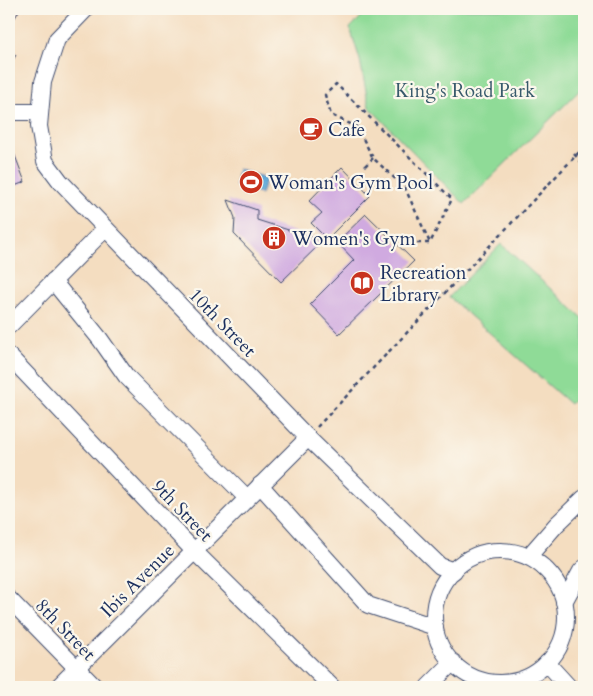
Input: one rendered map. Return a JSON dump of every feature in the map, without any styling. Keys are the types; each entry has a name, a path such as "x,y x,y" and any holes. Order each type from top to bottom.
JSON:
{"street":[{"name":"10th Street","path":"86,9 57,39 43,82 39,126 45,161 60,181 105,229 308,438 440,566 454,571"},
{"path":"9,112 40,112"},
{"path":"9,326 105,229"},
{"path":"53,282 100,339 126,376 247,498"},
{"name":"9th Street","path":"9,356 194,551 332,687"},
{"name":"Ibis Avenue","path":"58,687 308,438"},
{"path":"260,485 368,605 435,627"},
{"path":"528,557 556,525 584,498"},
{"path":"490,552 511,552 528,557 554,578 564,602 566,617 563,637 559,647 547,663 530,676 520,680 490,685 470,676 452,662 442,647 435,627 435,607 442,587 454,571 471,558 490,552"},
{"path":"564,602 584,568"},
{"name":"8th Street","path":"9,598 95,687"},
{"path":"428,687 452,662"},
{"path":"547,663 569,687"}],"path":[{"path":"336,84 452,199 430,243 405,188 373,158 357,127 331,115 325,95 336,84"},
{"path":"308,438 584,147"},
{"path":"574,154 584,165"},
{"path":"365,166 373,158"},
{"path":"409,242 430,243"}],"green space":[{"name":"King's Road Park","path":"369,9 584,9 584,86 464,204 369,107 360,60 350,28"},
{"path":"501,244 584,319 584,388 570,404 449,297"}],"water":[{"name":"Woman's Gym Pool","path":"238,169 267,178 261,194 235,185"}],"building":[{"path":"9,9 20,9 9,28"},
{"path":"9,51 16,55 9,67"},
{"path":"9,140 25,182 9,188"},
{"path":"342,167 370,196 327,239 311,223 322,213 309,201"},
{"name":"Women's Gym","path":"228,200 257,210 257,220 323,241 281,282 234,234 235,218"},
{"name":"Recreation Library","path":"366,214 414,261 339,334 310,304 354,260 337,242"}],"place":[{"name":"Cafe","path":"311,129"},
{"name":"Woman's Gym Pool","path":"251,182"},
{"name":"Women's Gym","path":"274,238"},
{"name":"Recreation Library","path":"362,283"}]}
